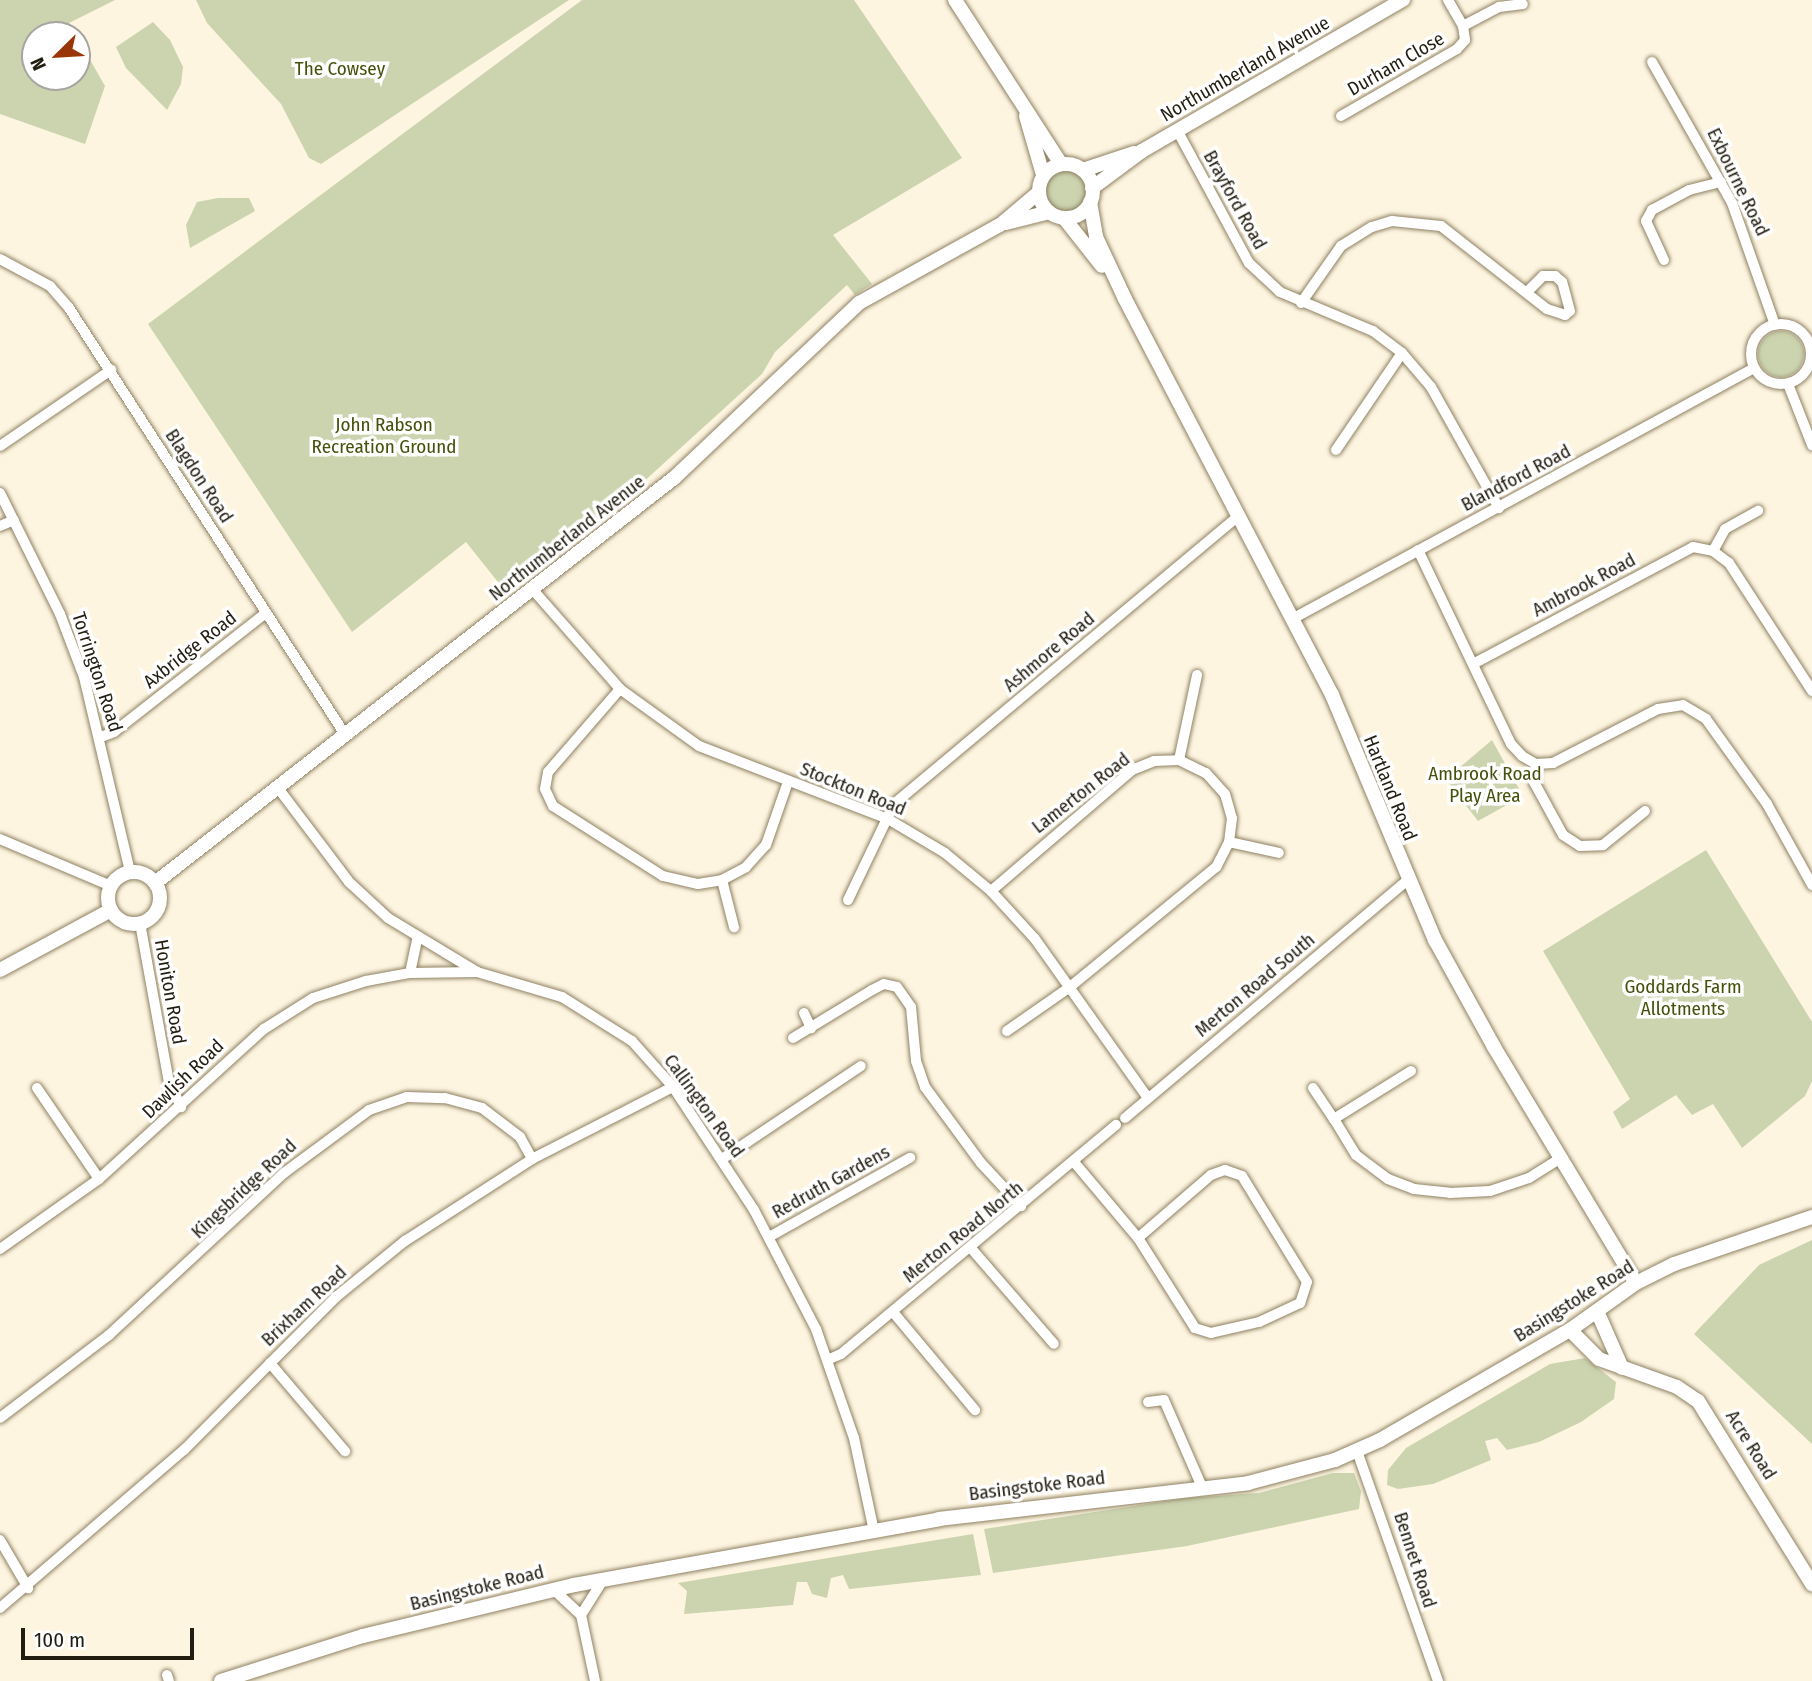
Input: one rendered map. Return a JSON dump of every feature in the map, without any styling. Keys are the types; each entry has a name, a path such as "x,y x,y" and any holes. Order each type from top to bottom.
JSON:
{"street":[{"path":"956,0 1026,115 1061,164 1083,170 1091,195 1084,213 1065,218 1049,212 1038,193 1043,175 1026,115"},
{"name":"Northumberland Avenue","path":"1091,195 1142,151 1403,0"},
{"name":"Durham Close","path":"1341,116 1457,50 1465,40 1463,26 1448,0"},
{"path":"1463,26 1499,7 1523,4"},
{"name":"Exbourne Road","path":"1652,62 1721,182 1754,255 1775,324"},
{"name":"Brayford Road","path":"1177,131 1249,262 1280,292 1373,331 1402,353 1431,387 1499,508"},
{"name":"Northumberland Avenue","path":"1083,170 1142,151"},
{"path":"1043,175 1061,164"},
{"path":"1664,260 1646,221 1652,211 1689,190 1721,182"},
{"name":"Northumberland Avenue","path":"155,883 534,591 674,478 859,303 1000,225 1038,193"},
{"name":"Hartland Road","path":"1091,195 1096,237 1125,299 1332,695 1408,880 1494,1047 1636,1283"},
{"name":"Northumberland Avenue","path":"1000,225 1049,212"},
{"name":"Hartland Road","path":"1065,218 1125,299"},
{"path":"1301,303 1341,246 1372,227 1392,221 1441,226 1513,286 1528,291 1558,314 1570,311 1562,282 1555,276 1543,276 1528,291"},
{"name":"Blagdon Road","path":"0,259 50,286 111,370 346,736"},
{"path":"1775,324 1792,326 1811,344 1810,364 1788,384 1768,382 1754,368 1754,341 1775,324"},
{"path":"1336,450 1402,353"},
{"name":"Blandford Road","path":"1294,618 1754,368"},
{"path":"0,446 111,370"},
{"path":"1788,384 1812,445"},
{"name":"Torrington Road","path":"0,493 60,614 101,737 130,872"},
{"path":"1758,511 1725,529 1713,551 1729,563 1812,691"},
{"name":"Ashmore Road","path":"848,900 894,804 1238,516"},
{"path":"0,526 14,520"},
{"name":"Ambrook Road","path":"1474,664 1678,554 1693,547 1713,551"},
{"path":"1418,550 1511,744 1536,765"},
{"name":"Stockton Road","path":"534,591 620,689 699,746 888,819 945,853 991,891 1035,939 1149,1098"},
{"name":"Axbridge Road","path":"101,737 114,732 266,613"},
{"path":"1007,1031 1070,987 1216,867 1229,842 1232,818 1224,794 1206,773 1179,760 1197,675"},
{"path":"620,689 548,772 545,789 553,806 663,876 698,884 722,880 746,867 766,845 788,782"},
{"path":"1536,765 1569,757 1658,709 1683,705 1706,719 1767,804 1812,885"},
{"name":"Lamerton Road","path":"991,891 1132,770 1154,761 1179,760"},
{"path":"1536,765 1534,782 1563,835 1580,846 1603,845 1645,811"},
{"name":"Callington Road","path":"278,788 349,882 417,939 477,972 562,997 632,1041 673,1087 722,1158 769,1237 827,1360 854,1438 874,1531"},
{"path":"0,839 111,886"},
{"path":"1229,842 1279,853"},
{"path":"130,872 144,874 155,883 158,907 140,923 124,921 111,910 111,886 130,872"},
{"path":"722,880 734,927"},
{"name":"Merton Road South","path":"1121,1121 1408,880"},
{"path":"0,970 111,910"},
{"name":"Honiton Road","path":"140,923 169,1082 181,1107"},
{"path":"410,973 417,939"},
{"name":"Dawlish Road","path":"0,1249 99,1179 264,1029 313,998 366,981 410,973 477,972"},
{"path":"793,1038 884,984 897,987 911,1007 916,1062 925,1087 981,1163 1021,1206"},
{"path":"804,1013 811,1028"},
{"path":"722,1158 861,1066"},
{"path":"1334,1119 1411,1071"},
{"name":"Brixham Road","path":"0,1608 28,1588 184,1450 336,1297 405,1241 532,1158 673,1087"},
{"path":"37,1088 99,1179"},
{"path":"1313,1088 1356,1154 1388,1179 1415,1189 1490,1191 1529,1178 1561,1158"},
{"name":"Kingsbridge Road","path":"0,1418 110,1335 284,1173 369,1110 407,1097 445,1098 482,1108 520,1137 532,1158"},
{"name":"Merton Road North","path":"827,1360 893,1312 1121,1121"},
{"name":"Redruth Gardens","path":"769,1237 910,1158"},
{"path":"1074,1162 1138,1238 1195,1328 1211,1333 1259,1322 1300,1303 1307,1282 1242,1176 1225,1170 1211,1175 1138,1238"},
{"name":"Basingstoke Road","path":"221,1681 310,1651 553,1589 604,1579 874,1531 1248,1483 1357,1451 1570,1330 1636,1283 1706,1251 1812,1217"},
{"path":"970,1247 1054,1344"},
{"path":"1597,1311 1622,1368"},
{"path":"893,1312 975,1410"},
{"name":"Acre Road","path":"1570,1330 1594,1355 1677,1387 1698,1401 1812,1584"},
{"path":"270,1363 345,1451"},
{"path":"1148,1402 1164,1400 1202,1487"},
{"name":"Bennet Road","path":"1357,1451 1438,1681"},
{"path":"0,1540 28,1588"},
{"path":"581,1615 589,1597 604,1579"},
{"path":"553,1589 581,1615 595,1681"}],"green space":[{"path":"0,0 115,0 73,21 21,21 21,91 91,91 91,62 105,86 85,144 0,114"},
{"name":"The Cowsey","path":"196,0 569,0 321,164 309,158 281,104 207,23"},
{"name":"John Rabson Recreation Ground","path":"582,0 854,0 962,158 833,235 872,284 855,295 847,285 775,352 762,374 641,484 506,592 466,542 352,632 148,324"},
{"path":"153,22 170,40 183,67 181,84 167,110 126,68 116,47"},
{"path":"1065,171 1080,177 1086,192 1080,207 1065,213 1050,207 1044,192 1050,177"},
{"path":"218,198 249,198 255,211 190,248 186,225 197,202"},
{"path":"1781,331 1798,337 1804,354 1798,371 1781,377 1764,371 1758,354 1764,337"},
{"name":"Ambrook Road Play Area","path":"1492,740 1523,796 1478,821 1446,779"},
{"name":"Goddards Farm Allotments","path":"1706,850 1812,1022 1812,1081 1805,1096 1742,1148 1713,1104 1692,1115 1676,1095 1622,1129 1613,1112 1630,1099 1543,951"},
{"path":"1812,1240 1812,1444 1694,1334 1759,1265"},
{"path":"1585,1358 1616,1382 1614,1399 1581,1422 1539,1442 1507,1450 1497,1438 1485,1441 1491,1460 1433,1484 1398,1489 1387,1485 1388,1470 1406,1448 1550,1364"},
{"path":"1333,1473 1354,1473 1361,1491 1359,1509 1187,1546 993,1573 984,1529 1187,1498 1259,1493"},
{"path":"973,1534 981,1575 849,1589 843,1575 831,1578 827,1598 812,1594 807,1582 797,1582 793,1605 684,1614 687,1591 678,1583"}]}
